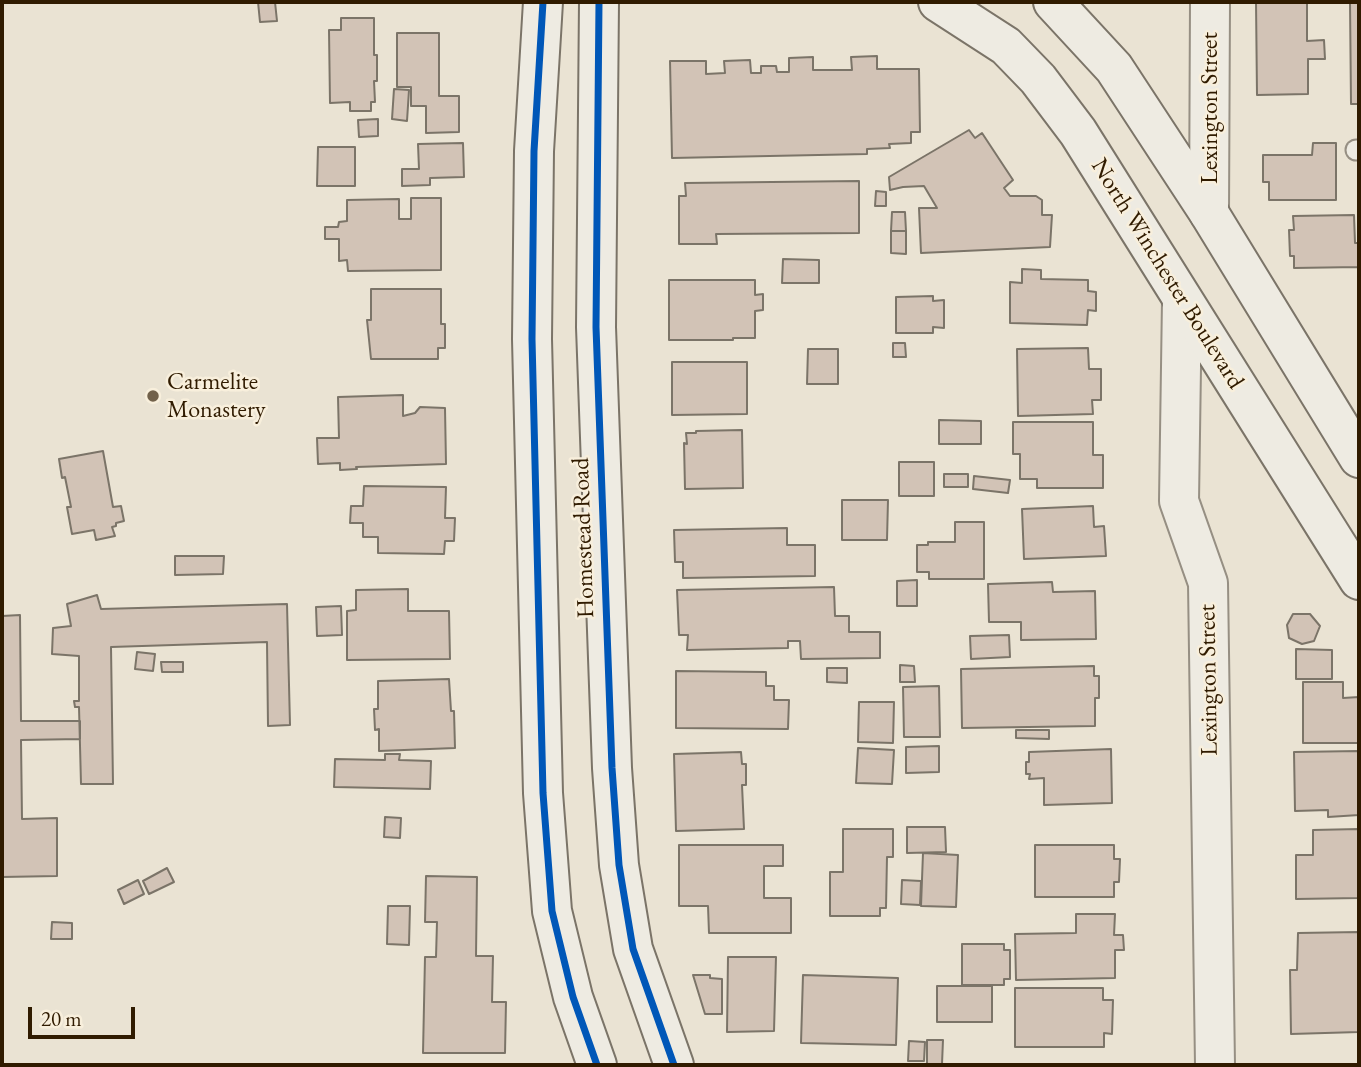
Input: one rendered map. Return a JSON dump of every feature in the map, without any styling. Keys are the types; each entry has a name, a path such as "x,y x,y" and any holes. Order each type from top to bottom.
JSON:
{"main road":[{"name":"Homestead Road","path":"543,2 534,151 533,339 543,793 552,911 573,997 597,1065"},
{"name":"Homestead Road","path":"599,2 596,327 612,768 619,865 633,949 674,1065"},
{"name":"North Winchester Boulevard","path":"938,2 1006,46 1038,79 1079,132 1359,580"},
{"path":"1053,2 1114,68 1209,214 1359,458"},
{"name":"Lexington Street","path":"1209,214 1210,2"},
{"name":"Lexington Street","path":"1182,300 1179,501 1208,583 1214,1065"}],"building":[{"path":"258,2 275,2 277,21 260,22"},
{"path":"1256,2 1307,2 1307,41 1324,40 1325,59 1308,59 1308,94 1257,95"},
{"path":"1350,2 1359,2 1359,104 1351,104"},
{"path":"341,18 374,18 377,81 374,81 375,102 371,102 371,111 350,111 350,102 330,103 329,30 341,30"},
{"path":"397,33 439,33 439,96 459,96 459,132 426,133 426,106 411,106 411,87 397,87"},
{"path":"877,56 877,69 919,69 920,132 911,132 911,143 889,144 890,148 867,149 867,154 672,158 670,61 706,61 706,74 725,73 724,61 750,60 751,73 761,73 761,66 776,66 777,72 789,72 789,58 813,57 813,70 852,70 851,57"},
{"path":"394,89 409,90 407,121 392,119"},
{"path":"378,119 378,136 359,137 358,120"},
{"path":"969,130 975,138 982,133 1013,180 1004,188 1010,196 1036,196 1042,200 1042,215 1052,215 1050,247 921,253 919,208 937,208 924,186 890,190 889,177"},
{"path":"463,143 464,177 430,178 430,185 402,186 402,169 419,169 418,144"},
{"path":"1313,143 1336,143 1336,200 1269,200 1269,182 1263,182 1263,155 1312,155"},
{"path":"318,147 355,147 355,186 317,186"},
{"path":"859,181 859,233 716,234 717,244 679,244 679,196 686,196 685,183"},
{"path":"876,191 886,192 886,206 875,206"},
{"path":"411,198 441,198 441,270 348,271 347,260 339,261 339,239 325,239 325,227 338,227 339,222 347,221 347,200 399,199 399,219 411,219"},
{"path":"892,212 905,212 906,231 891,231"},
{"path":"1354,215 1359,270 1358,267 1294,268 1294,256 1290,256 1289,230 1294,230 1293,216"},
{"path":"891,231 906,231 906,254 891,253"},
{"path":"783,259 819,260 819,283 782,283"},
{"path":"1022,269 1041,270 1041,279 1088,280 1088,291 1096,292 1096,311 1088,310 1087,325 1010,323 1010,282 1022,283"},
{"path":"669,280 755,280 755,295 763,294 763,310 755,311 755,338 669,340"},
{"path":"371,289 441,289 441,324 445,324 445,348 438,348 438,359 371,359 367,320 371,320"},
{"path":"933,296 933,301 944,300 944,328 933,327 933,333 896,333 896,297"},
{"path":"893,343 905,343 906,357 893,357"},
{"path":"1088,348 1089,369 1101,369 1101,400 1092,400 1093,414 1018,416 1017,349"},
{"path":"808,349 838,349 838,384 807,384"},
{"path":"672,362 747,362 747,414 672,415"},
{"path":"403,395 403,416 415,413 420,407 445,408 446,464 340,470 340,463 318,464 317,438 339,438 338,397"},
{"path":"939,420 981,421 981,444 939,444"},
{"path":"1013,422 1093,422 1093,455 1103,455 1103,488 1037,488 1037,479 1020,479 1020,454 1013,454"},
{"path":"742,430 743,488 685,489 686,433"},
{"path":"103,451 113,507 121,506 124,521 112,527 115,536 96,540 94,530 72,534 67,507 71,507 59,459"},
{"path":"899,462 934,462 934,496 899,496"},
{"path":"944,474 968,474 968,487 944,487"},
{"path":"974,476 1010,480 1008,493 973,489"},
{"path":"364,486 446,487 445,518 455,518 454,541 445,541 444,554 378,553 378,537 363,537 363,523 350,523 351,506 363,506"},
{"path":"842,500 888,500 887,540 842,540"},
{"path":"1093,506 1094,527 1104,526 1106,556 1024,559 1022,509"},
{"path":"955,522 984,522 984,579 929,579 929,572 917,572 917,545 928,545 928,542 955,542"},
{"path":"787,528 787,545 815,545 815,576 683,578 683,562 675,562 674,530"},
{"path":"175,556 224,556 223,574 175,575"},
{"path":"917,580 917,606 897,606 897,581"},
{"path":"1052,582 1053,592 1095,591 1096,639 1021,640 1021,622 989,622 988,584"},
{"path":"834,587 835,616 849,616 849,632 880,632 880,658 801,659 800,641 788,641 788,648 687,650 688,635 679,635 677,590"},
{"path":"408,589 408,611 449,611 450,659 347,660 347,611 356,610 356,590"},
{"path":"97,595 101,609 287,604 290,725 268,726 267,642 111,647 113,784 81,784 79,707 75,707 74,701 79,701 79,656 52,654 53,628 71,626 67,604"},
{"path":"341,606 342,635 317,636 316,607"},
{"path":"1293,614 1310,614 1320,626 1314,641 1302,644 1289,638 1287,625"},
{"path":"20,615 21,721 80,721 80,739 21,740 22,819 57,818 57,876 2,877 2,616"},
{"path":"1009,635 1010,657 971,659 970,636"},
{"path":"1296,649 1332,650 1332,679 1296,679"},
{"path":"137,652 155,654 153,671 135,669"},
{"path":"161,662 183,662 183,672 162,672"},
{"path":"900,665 914,666 915,682 900,682"},
{"path":"1094,666 1094,676 1099,676 1099,698 1095,698 1095,726 962,728 961,669"},
{"path":"827,668 847,668 847,683 827,682"},
{"path":"676,671 766,672 766,686 774,686 774,700 789,700 788,729 676,728"},
{"path":"449,679 451,711 454,711 455,748 379,751 379,729 375,730 374,709 378,709 378,681"},
{"path":"1303,682 1343,682 1343,698 1359,697 1359,743 1303,743"},
{"path":"939,686 940,737 904,737 903,687"},
{"path":"859,702 894,702 893,743 858,742"},
{"path":"1016,730 1049,730 1049,739 1016,738"},
{"path":"939,746 939,772 906,773 906,747"},
{"path":"858,748 894,750 892,784 856,783"},
{"path":"1111,749 1112,803 1044,805 1044,778 1029,779 1030,774 1026,774 1029,752"},
{"path":"1359,751 1359,815 1328,817 1328,810 1295,811 1294,752"},
{"path":"741,752 742,764 746,764 746,785 742,785 744,829 676,831 674,754"},
{"path":"385,754 400,754 399,760 431,761 430,789 334,787 335,759 385,760"},
{"path":"385,817 401,818 400,838 384,837"},
{"path":"907,827 945,827 946,852 907,853"},
{"path":"843,829 893,829 893,857 887,857 886,908 880,908 880,916 830,916 830,872 843,872"},
{"path":"1359,829 1359,898 1296,899 1296,855 1313,855 1313,830"},
{"path":"679,845 783,845 783,866 764,866 764,898 791,898 791,933 709,933 708,906 679,906"},
{"path":"1035,845 1114,845 1114,859 1120,859 1119,882 1114,882 1114,897 1035,897"},
{"path":"923,853 958,855 956,907 921,906"},
{"path":"167,868 174,882 149,894 143,881"},
{"path":"426,876 477,877 476,956 493,956 492,1002 506,1002 505,1053 423,1053 425,957 436,957 437,922 425,922"},
{"path":"138,880 144,894 124,904 118,890"},
{"path":"902,880 921,881 920,905 901,904"},
{"path":"388,906 410,906 409,945 387,944"},
{"path":"1076,914 1115,914 1114,935 1123,935 1124,950 1115,950 1115,978 1016,980 1015,934 1076,933"},
{"path":"52,922 72,923 72,939 51,939"},
{"path":"1359,932 1359,1032 1291,1034 1290,970 1297,970 1298,933"},
{"path":"962,944 1004,944 1004,950 1010,950 1010,979 1004,979 1004,985 962,985"},
{"path":"728,957 776,957 774,1031 727,1032"},
{"path":"693,975 710,975 710,978 722,979 722,1014 705,1014"},
{"path":"803,975 898,978 896,1045 801,1043"},
{"path":"937,986 992,986 992,1022 937,1022"},
{"path":"1015,988 1103,988 1103,1000 1113,1000 1112,1034 1104,1033 1104,1047 1015,1047"},
{"path":"927,1040 943,1040 942,1064 927,1064"},
{"path":"909,1041 925,1042 924,1061 908,1061"}],"cycle path":[{"path":"543,2 534,151 532,339 543,793 552,911 573,997 597,1065"},
{"path":"599,2 596,327 612,768 619,865 633,949 674,1065"}],"place":[{"name":"Carmelite Monastery","path":"153,396"}]}
